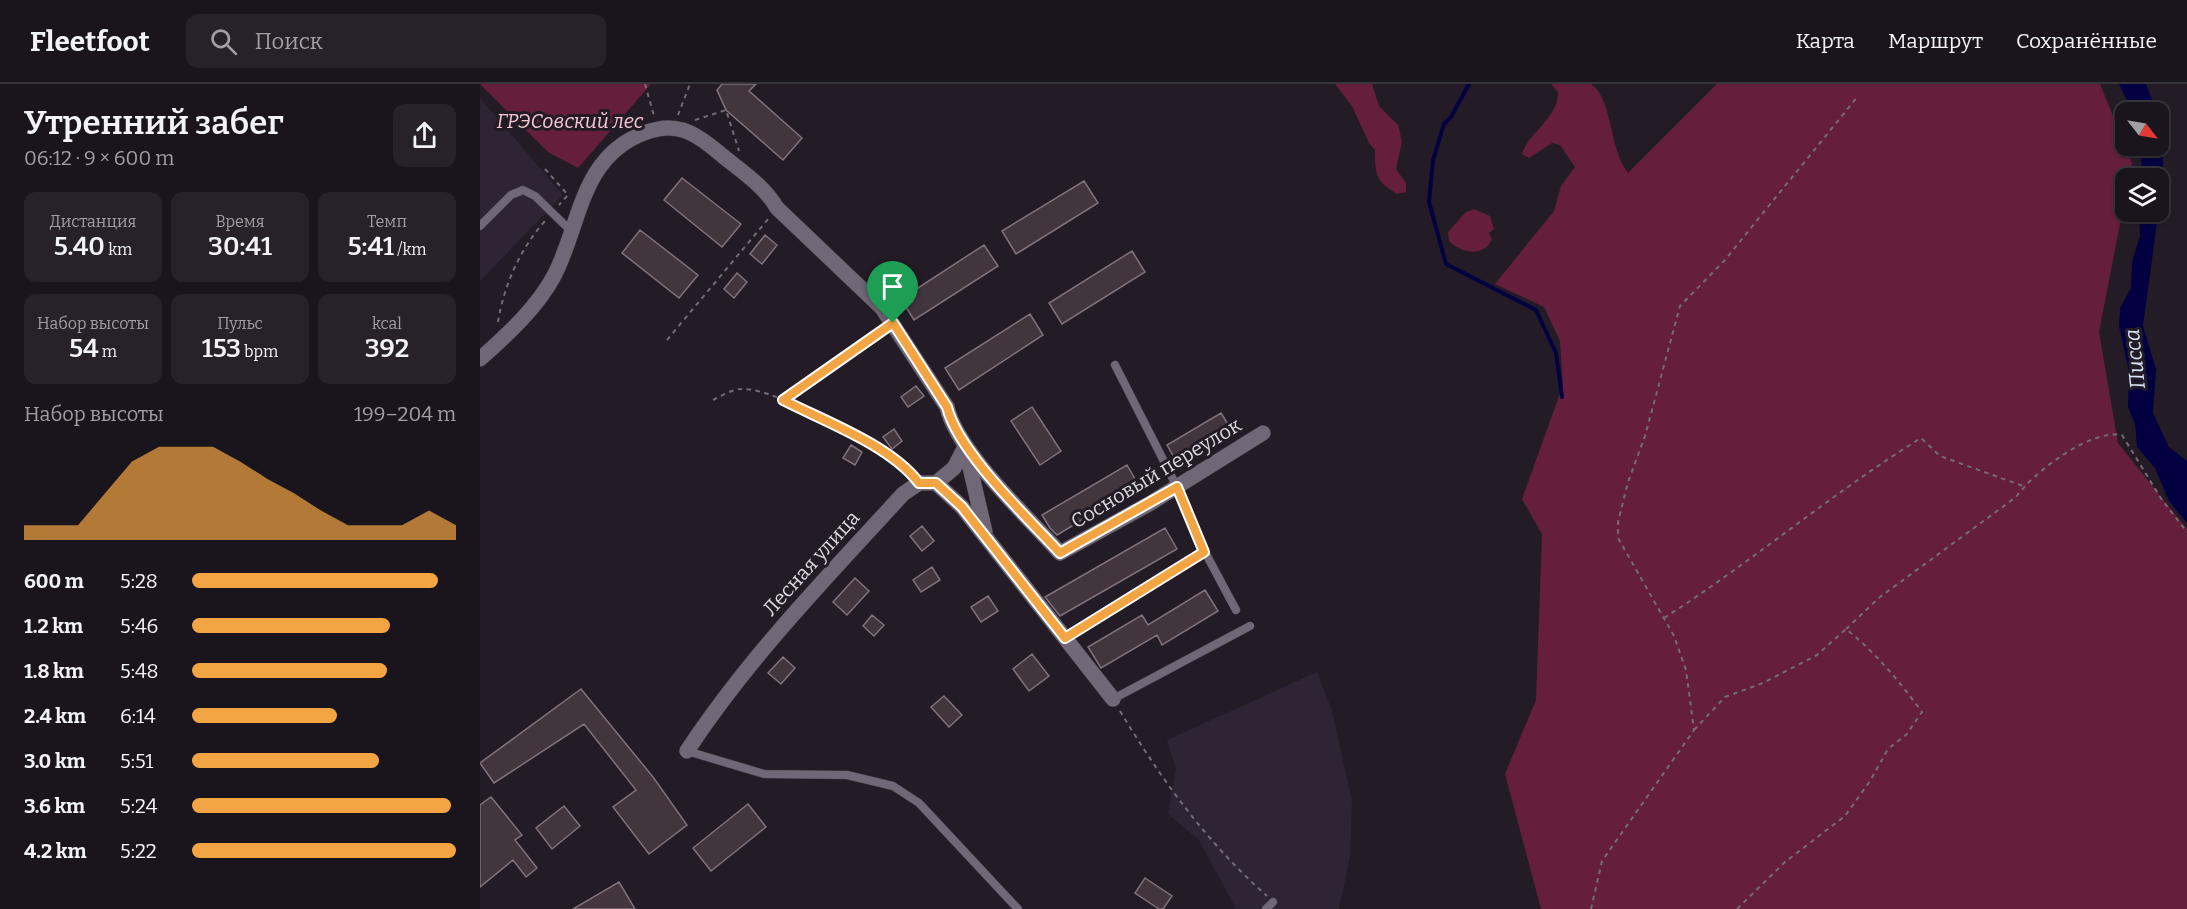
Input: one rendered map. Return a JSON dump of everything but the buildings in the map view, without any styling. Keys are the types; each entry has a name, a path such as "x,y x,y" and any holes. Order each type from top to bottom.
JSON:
{"street":[{"path":"480,359 503,339 555,274 591,177 603,161 628,140 657,128 675,126"},
{"name":"Сосновый переулок","path":"675,126 690,130 769,194 777,207 862,288 893,323 947,407 951,422 965,447 1060,553 1177,487 1263,434"},
{"path":"919,483 936,483 954,468 965,447"},
{"path":"965,447 987,538"},
{"name":"Лесная улица","path":"687,751 723,697 787,619 903,494 919,483"},
{"path":"936,483 962,507 1113,699"}],"lane":[{"path":"480,226 511,195 523,190 535,196 570,230"},
{"path":"1115,365 1177,487 1204,552 1236,610"},
{"path":"1065,638 1204,552"},
{"path":"1113,699 1250,626"},
{"path":"687,751 764,774 847,775 893,786 919,803 1018,909"},
{"path":"1266,909 1274,902"}],"path":[{"path":"645,84 657,128"},
{"path":"675,126 690,84"},
{"path":"1694,730 1686,670 1674,636 1623,551 1618,538 1618,522 1680,306 1725,260 1858,96"},
{"path":"675,126 726,110 740,154"},
{"path":"503,339 497,329 498,320 518,257 525,245 568,195 545,169"},
{"path":"667,340 777,207"},
{"path":"783,400 893,323"},
{"path":"712,400 741,389 783,400 878,448 911,472 919,483"},
{"path":"1592,909 1602,861 1694,730 1725,697 1763,683 1817,655 1880,597 2016,497 2023,486 2059,458 2084,443 2111,433 2122,435 2162,500 2187,532"},
{"path":"1664,618 1766,548 1882,462 1921,438 1940,456 2023,486"},
{"path":"1737,909 1785,862 1845,816 1870,781 1888,749 1906,735 1922,712 1899,681 1865,645 1846,629"},
{"path":"1113,699 1183,807 1235,868 1274,902"}],"shaded area":[{"path":"480,98 563,195 480,281"},
{"path":"1317,672 1332,711 1352,801 1350,856 1339,909 1236,909 1199,840 1168,814 1176,769 1167,740"}],"green space":[{"name":"ГРЭСовский лес","path":"480,84 651,84 578,168 548,152"},
{"path":"1335,84 1372,84 1379,106 1398,125 1402,142 1396,169 1406,183 1406,192 1397,194 1380,180 1375,165 1375,150 1369,143 1352,106"},
{"path":"1551,84 1591,84 1598,91 1607,112 1617,151 1628,173 1717,84 2100,84 2115,121 2115,156 2129,156 2132,163 2131,168 2115,168 2115,222 2120,222 2099,332 2118,443 2187,529 2187,909 1541,909 1505,774 1536,700 1542,534 1522,499 1563,385 1560,341 1544,307 1495,284 1554,211 1561,186 1575,167 1560,145 1552,143 1529,158 1522,154 1554,109 1558,92"},
{"path":"1474,209 1490,216 1494,229 1489,233 1492,239 1488,245 1484,249 1472,252 1449,241 1448,232 1466,212"}],"water":[{"path":"2119,84 2146,84 2153,102 2127,102"},
{"path":"2141,156 2163,156 2163,168 2142,168"},
{"name":"Писса","path":"2139,222 2157,222 2143,326 2156,369 2153,413 2169,447 2187,461 2187,523 2169,501 2155,468 2137,447 2135,424 2128,407 2129,372 2119,326 2120,308 2131,288 2132,262 2140,236"}],"waterway":[{"path":"1469,84 1451,117 1444,124 1433,160 1429,202 1446,264 1536,310 1556,353 1562,397"}],"route":[{"path":"893,323 947,407 951,422 965,447 1060,553 1177,487 1204,552 1065,638 962,507 936,483 919,483 911,472 878,448 783,400 893,323"}]}
